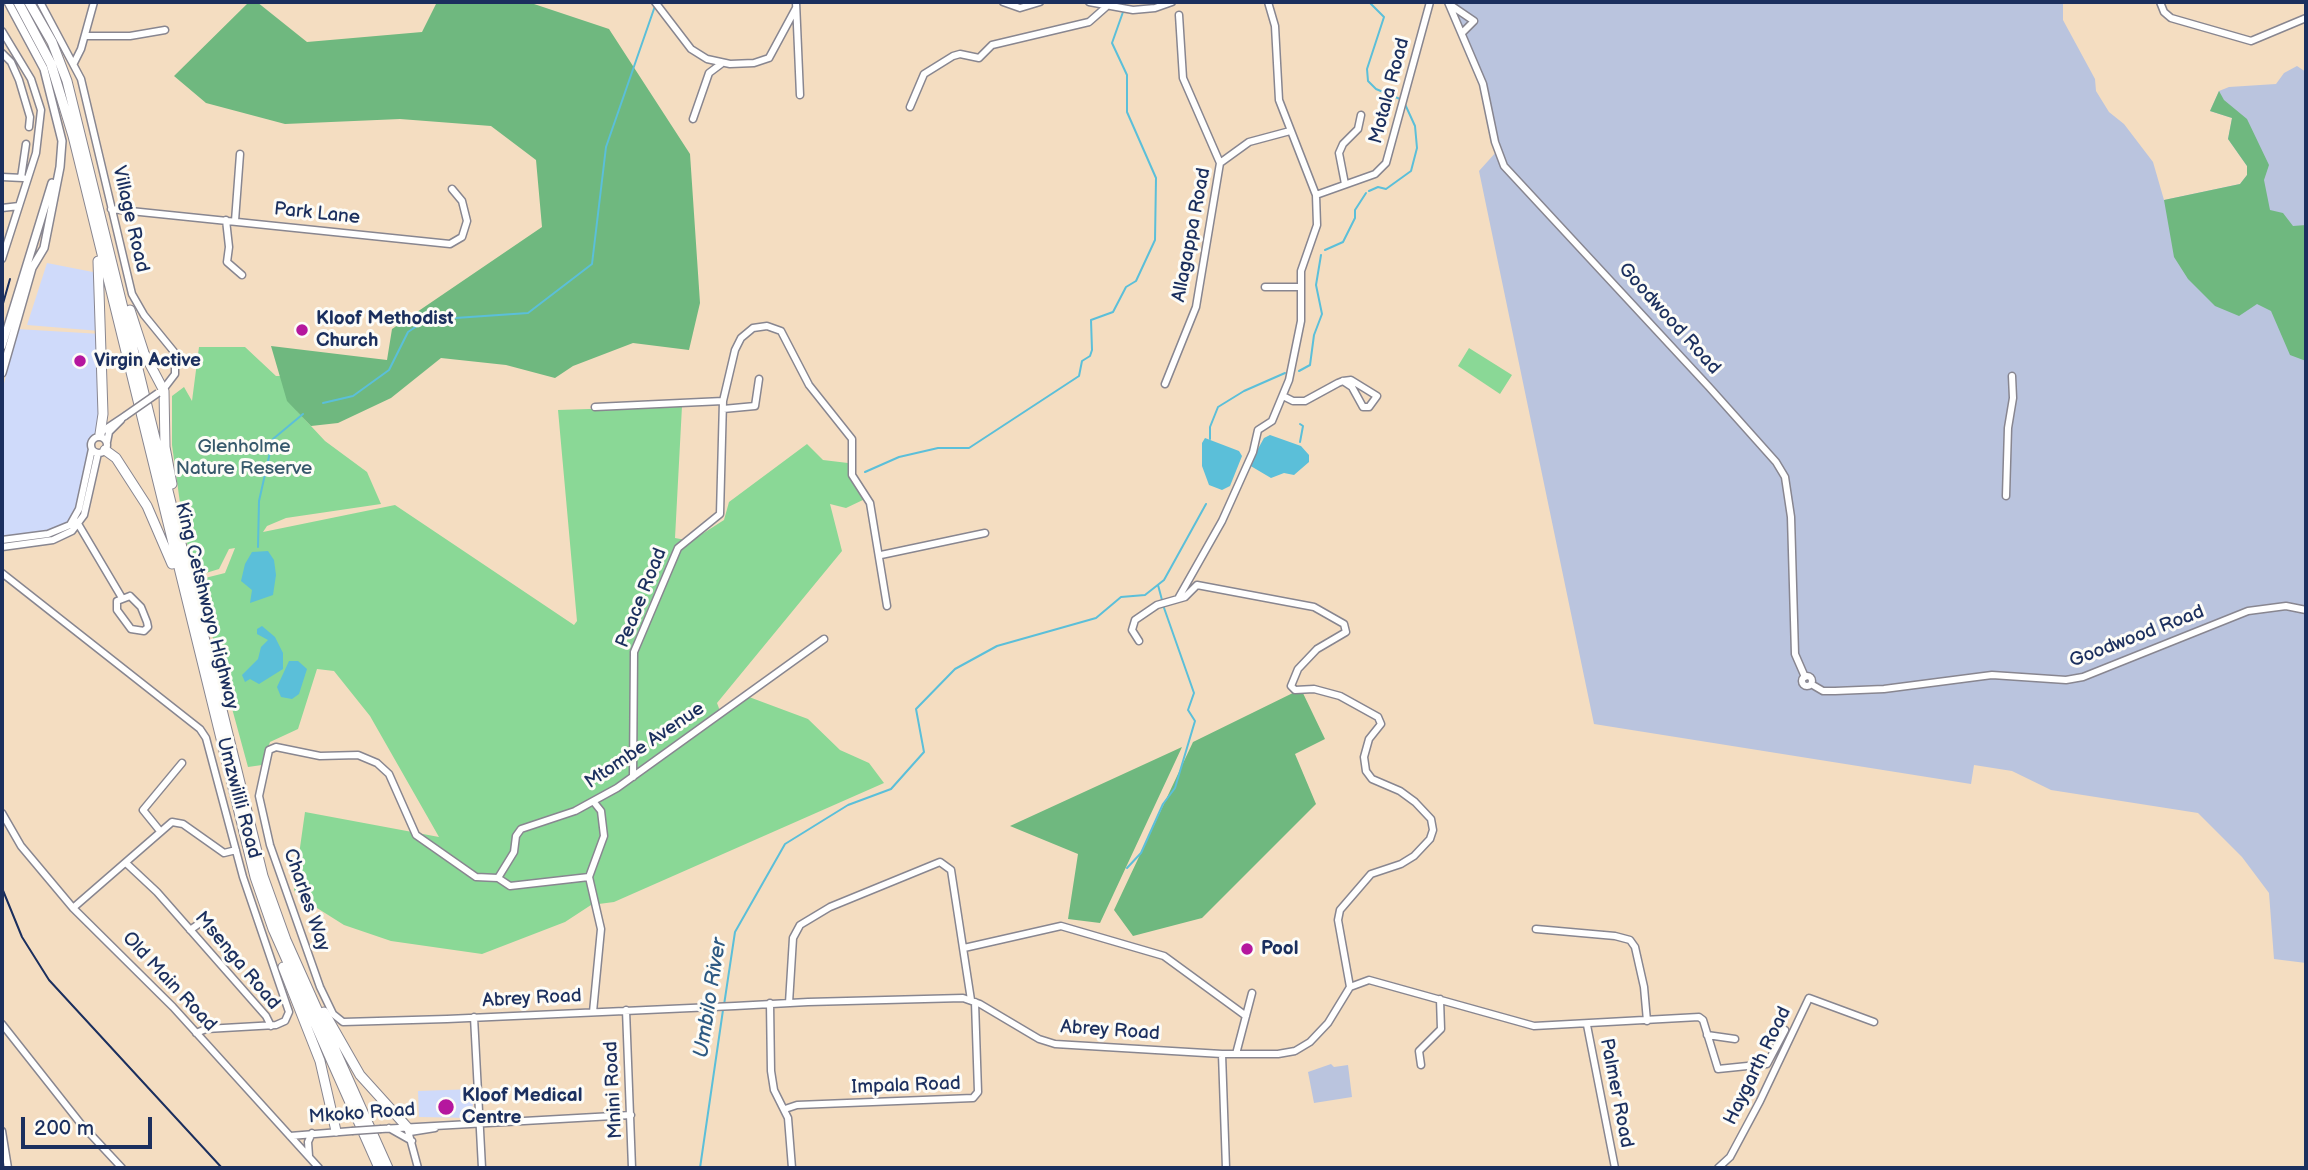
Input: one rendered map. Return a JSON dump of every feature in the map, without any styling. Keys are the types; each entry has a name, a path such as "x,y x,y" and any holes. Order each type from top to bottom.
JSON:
{"highway":[{"name":"King Cetshwayo Highway","path":"18,2 40,41 58,82 265,911 379,1168"},
{"name":"King Cetshwayo Highway","path":"29,2 52,42 67,81 263,876 307,987 388,1168"},
{"path":"96,236 102,332 103,414 99,435"},
{"path":"114,266 144,353 163,389 165,447 179,538"},
{"path":"101,449 118,461 154,518 192,622"},
{"path":"265,911 276,948 320,1061 336,1131"},
{"path":"307,987 359,1075 408,1129"}],"main road":[{"path":"2,373 33,268 49,229 62,141 50,85 26,30 8,2"},
{"path":"3,341 60,163"},
{"path":"37,231 49,229"},
{"path":"33,243 39,240 44,245"}],"street":[{"name":"Village Road","path":"40,2 74,63 82,83 136,302 175,353 176,371 163,389"},
{"path":"74,63 94,2"},
{"path":"655,2 691,49 722,64 754,63 769,58 796,5"},
{"path":"1003,2 1020,8 1040,2"},
{"path":"1089,2 1106,7 1145,9 1172,2"},
{"path":"1179,597 1222,521 1253,452 1258,430 1272,420 1283,396 1299,337 1301,271 1317,225 1316,195 1279,100 1275,26 1268,2"},
{"name":"Motala Road","path":"1316,195 1375,174 1386,163 1430,2"},
{"path":"1448,2 1459,14 1474,21 1462,33"},
{"name":"Goodwood Road","path":"1448,2 1483,84 1495,142 1504,166 1595,261 1776,462 1785,477 1791,517 1795,654 1805,677 1811,678 1811,684 1823,691 1835,691 1884,689 1992,675 2066,680 2083,677 2248,611 2287,606 2306,610"},
{"path":"2160,2 2164,12 2171,18 2251,41 2306,18"},
{"path":"796,5 800,95"},
{"path":"910,107 924,74 953,56 960,54 979,58 994,44 1089,22 1106,7"},
{"path":"1179,15 1183,78 1220,163"},
{"path":"85,36 130,36 165,30"},
{"path":"2,31 4,40 31,79 41,110 38,145 24,178"},
{"path":"2,53 11,62 19,80 30,117 29,127"},
{"path":"693,119 709,74 722,64"},
{"path":"1345,184 1339,153 1358,129 1361,116"},
{"name":"Allagappa Road","path":"1165,384 1197,302 1220,163 1249,142 1290,131"},
{"path":"2,259 19,206 26,144"},
{"path":"235,221 240,154"},
{"path":"2,177 24,178"},
{"name":"Park Lane","path":"111,209 454,244 462,237 467,221 462,201 452,189"},
{"path":"2,208 19,206"},
{"path":"226,220 227,262 242,275"},
{"path":"1265,287 1300,287"},
{"name":"Peace Road","path":"633,777 634,651 678,548 720,514 723,405 734,350 741,338 760,326 780,331 809,385 852,439 852,475 869,500 881,555 887,606"},
{"path":"2006,496 2012,376"},
{"path":"596,407 755,406 759,379"},
{"path":"1283,396 1297,402 1343,381 1357,382 1377,397 1369,407 1363,407 1352,387 1343,381"},
{"path":"101,449 92,440 163,389"},
{"path":"2,547 60,538 77,522 88,502 101,449 109,432 125,416"},
{"path":"99,435 101,449"},
{"path":"2,540 57,532 77,522"},
{"path":"77,522 122,598"},
{"path":"881,555 985,533"},
{"name":"Umzwilili Road","path":"2,573 202,732 213,757 255,916 289,1006 285,1021 271,1026"},
{"path":"1139,640 1132,630 1135,620 1157,605 1185,597 1195,585 1212,586 1314,607 1343,623 1346,632 1317,649 1298,669 1291,684 1295,690 1314,689 1340,696 1380,720 1380,726 1369,739 1363,763 1372,779 1400,791 1415,802 1431,819 1433,832 1410,859 1371,874 1340,910 1338,920 1350,987 1373,980 1529,1026 1699,1017 1718,1069 1767,1064 1785,1030"},
{"path":"130,596 136,600 147,622 146,629 138,632 123,622 116,604 122,598 130,596"},
{"name":"Mtombe Avenue","path":"498,878 514,852 516,838 521,829 563,816 608,793 824,639"},
{"name":"Charles Way","path":"346,1023 336,1017 324,997 289,904 260,806 261,777 268,752 274,747 320,756 356,754 370,759 389,774 414,832 421,839 470,874 498,878"},
{"path":"160,831 142,810 182,763"},
{"path":"593,1012 601,923 589,877 603,844 601,811 608,793"},
{"path":"593,801 601,811"},
{"name":"Old Main Road","path":"2,813 22,846 73,908 196,1032 319,1168"},
{"path":"73,908 171,822 180,822 224,853 236,850"},
{"name":"Msenga Road","path":"126,863 191,930 266,1016 271,1026 206,1029 196,1032"},
{"path":"789,1003 793,938 800,925 810,917 932,864 944,863 951,870 973,1001"},
{"path":"498,878 510,886 589,877"},
{"path":"191,930 203,921"},
{"path":"964,948 1010,940 1052,926 1061,926 1164,956 1246,1016"},
{"path":"1536,929 1630,940 1644,987 1647,1021"},
{"name":"Abrey Road","path":"346,1023 770,1003 973,1001 1051,1044 1222,1054 1278,1054 1305,1045 1328,1023 1350,987"},
{"path":"1236,1054 1252,993"},
{"name":"Haygarth Road","path":"1718,1168 1729,1160 1809,998 1874,1022"},
{"path":"1421,1065 1419,1051 1441,1029 1440,999"},
{"name":"Impala Road","path":"785,1109 797,1105 975,1097 978,1092 973,1001"},
{"path":"770,1003 773,1083 779,1102 785,1109 792,1168"},
{"name":"Mnini Road","path":"626,1010 632,1168"},
{"path":"474,1017 482,1168"},
{"path":"463,1018 470,1023 476,1042"},
{"path":"2,1024 75,1117 122,1168"},
{"name":"Palmer Road","path":"1587,1025 1615,1168"},
{"path":"1707,1035 1735,1039"},
{"path":"1222,1054 1226,1168"},
{"name":"Mkoko Road","path":"290,1136 336,1131 631,1115"},
{"path":"389,1128 412,1141"},
{"path":"408,1129 418,1168"},
{"path":"2,1131 8,1168"},
{"path":"310,1158 308,1142 312,1133"}],"shaded area":[{"path":"1448,2 2063,2 2063,20 2095,79 2096,91 2109,112 2124,124 2153,162 2164,200 2240,184 2247,175 2247,166 2228,139 2232,118 2210,111 2219,91 2229,87 2276,84 2284,73 2297,66 2306,72 2306,963 2274,959 2269,893 2242,857 2198,813 2051,790 2012,771 1974,765 1971,784 1594,724 1479,171 1497,151 1482,83"},
{"path":"47,263 98,273 100,331 27,325"},
{"path":"17,329 101,334 101,419 96,437 90,443 77,508 68,523 56,531 2,539 2,392"},
{"path":"1331,1064 1334,1067 1348,1065 1352,1097 1314,1103 1308,1072"},
{"name":"Kloof Medical Centre","path":"474,1089 472,1118 419,1117 418,1091"}],"green space":[{"path":"249,2 257,2 307,42 422,32 437,2 528,2 609,29 690,154 700,303 689,350 633,343 573,366 555,378 506,365 441,358 391,398 338,423 311,426 287,401 271,346 387,360 392,329 542,227 536,160 491,126 400,119 285,124 206,103 174,76"},
{"path":"2219,91 2224,100 2247,119 2269,165 2264,180 2270,210 2283,213 2293,226 2306,225 2306,361 2290,355 2271,311 2257,304 2239,316 2215,306 2188,279 2174,257 2164,200 2240,184 2247,175 2247,166 2228,139 2232,118 2210,111"},
{"name":"Glenholme Nature Reserve","path":"199,347 245,347 276,376 288,376 297,411 325,441 367,472 381,504 286,518 267,526 263,532 395,505 574,625 577,621 558,410 682,406 675,538 691,541 724,520 729,502 807,444 823,460 848,463 849,473 865,499 846,508 830,504 842,551 717,703 720,711 749,697 808,719 840,750 869,763 884,783 614,902 591,905 565,922 482,954 391,941 344,925 298,896 294,890 305,812 439,837 370,716 334,671 317,669 298,729 270,742 262,765 248,767 197,580 225,573 235,548 229,549 219,569 196,576 184,532 172,445 172,396 184,387 192,401"},
{"path":"1469,348 1512,375 1500,394 1458,366"},
{"path":"1301,689 1325,739 1295,754 1316,804 1202,918 1133,936 1114,910 1193,742"},
{"path":"1182,747 1100,923 1068,919 1078,854 1010,826"}],"water":[{"path":"1270,435 1301,446 1309,455 1309,462 1294,475 1284,473 1271,478 1249,465 1264,438"},
{"path":"1205,438 1239,451 1242,456 1230,486 1222,490 1209,485 1202,466 1202,443"},
{"path":"268,551 274,560 276,575 273,595 250,603 252,590 241,581 245,564 252,552"},
{"path":"262,626 275,637 283,653 283,669 259,684 250,679 245,682 242,675 258,659 261,647 268,640 257,634 257,629"},
{"path":"289,661 298,661 307,669 299,694 292,699 281,697 277,687"}],"waterway":[{"name":"Umbilo River","path":"1369,2 1384,17 1367,69 1368,81 1376,89 1400,99"},
{"path":"323,403 353,396 389,370 408,332 426,320 528,313 592,264 606,147 655,6"},
{"path":"865,472 899,457 938,448 969,448 1079,376 1082,361 1090,356 1092,350 1091,320 1113,312 1126,287 1136,281 1155,240 1156,178 1127,112 1127,75 1112,43 1123,12"},
{"name":"Umbilo River","path":"1369,191 1378,187 1386,189 1411,171 1417,148 1415,126 1404,102"},
{"name":"Umbilo River","path":"1325,250 1343,242 1355,218 1355,210 1366,193"},
{"name":"Umbilo River","path":"1299,371 1310,365 1314,335 1322,314 1316,285 1321,255"},
{"name":"Umbilo River","path":"1210,439 1210,427 1218,407 1244,391 1285,373"},
{"path":"258,547 259,501 273,439 303,414"},
{"name":"Umbilo River","path":"1300,424 1303,426 1300,442"},
{"name":"Umbilo River","path":"724,1005 735,932 785,844 848,805 891,789 924,752 916,709 955,669 997,646 1096,618 1121,597 1145,595 1164,580 1206,504"},
{"path":"1158,585 1162,600"},
{"path":"1127,868 1141,853 1163,804 1175,788 1195,721 1188,710 1194,693 1163,605"},
{"name":"Umbilo River","path":"700,1168 723,1010"}],"railway":[{"path":"2,307 10,279"},
{"path":"2,888 22,937 49,980 222,1168"}],"place":[{"name":"Kloof Methodist Church","path":"302,330"},
{"name":"Virgin Active","path":"80,361"},
{"name":"Pool","path":"1247,949"},
{"name":"Kloof Medical Centre","path":"446,1107"}]}
